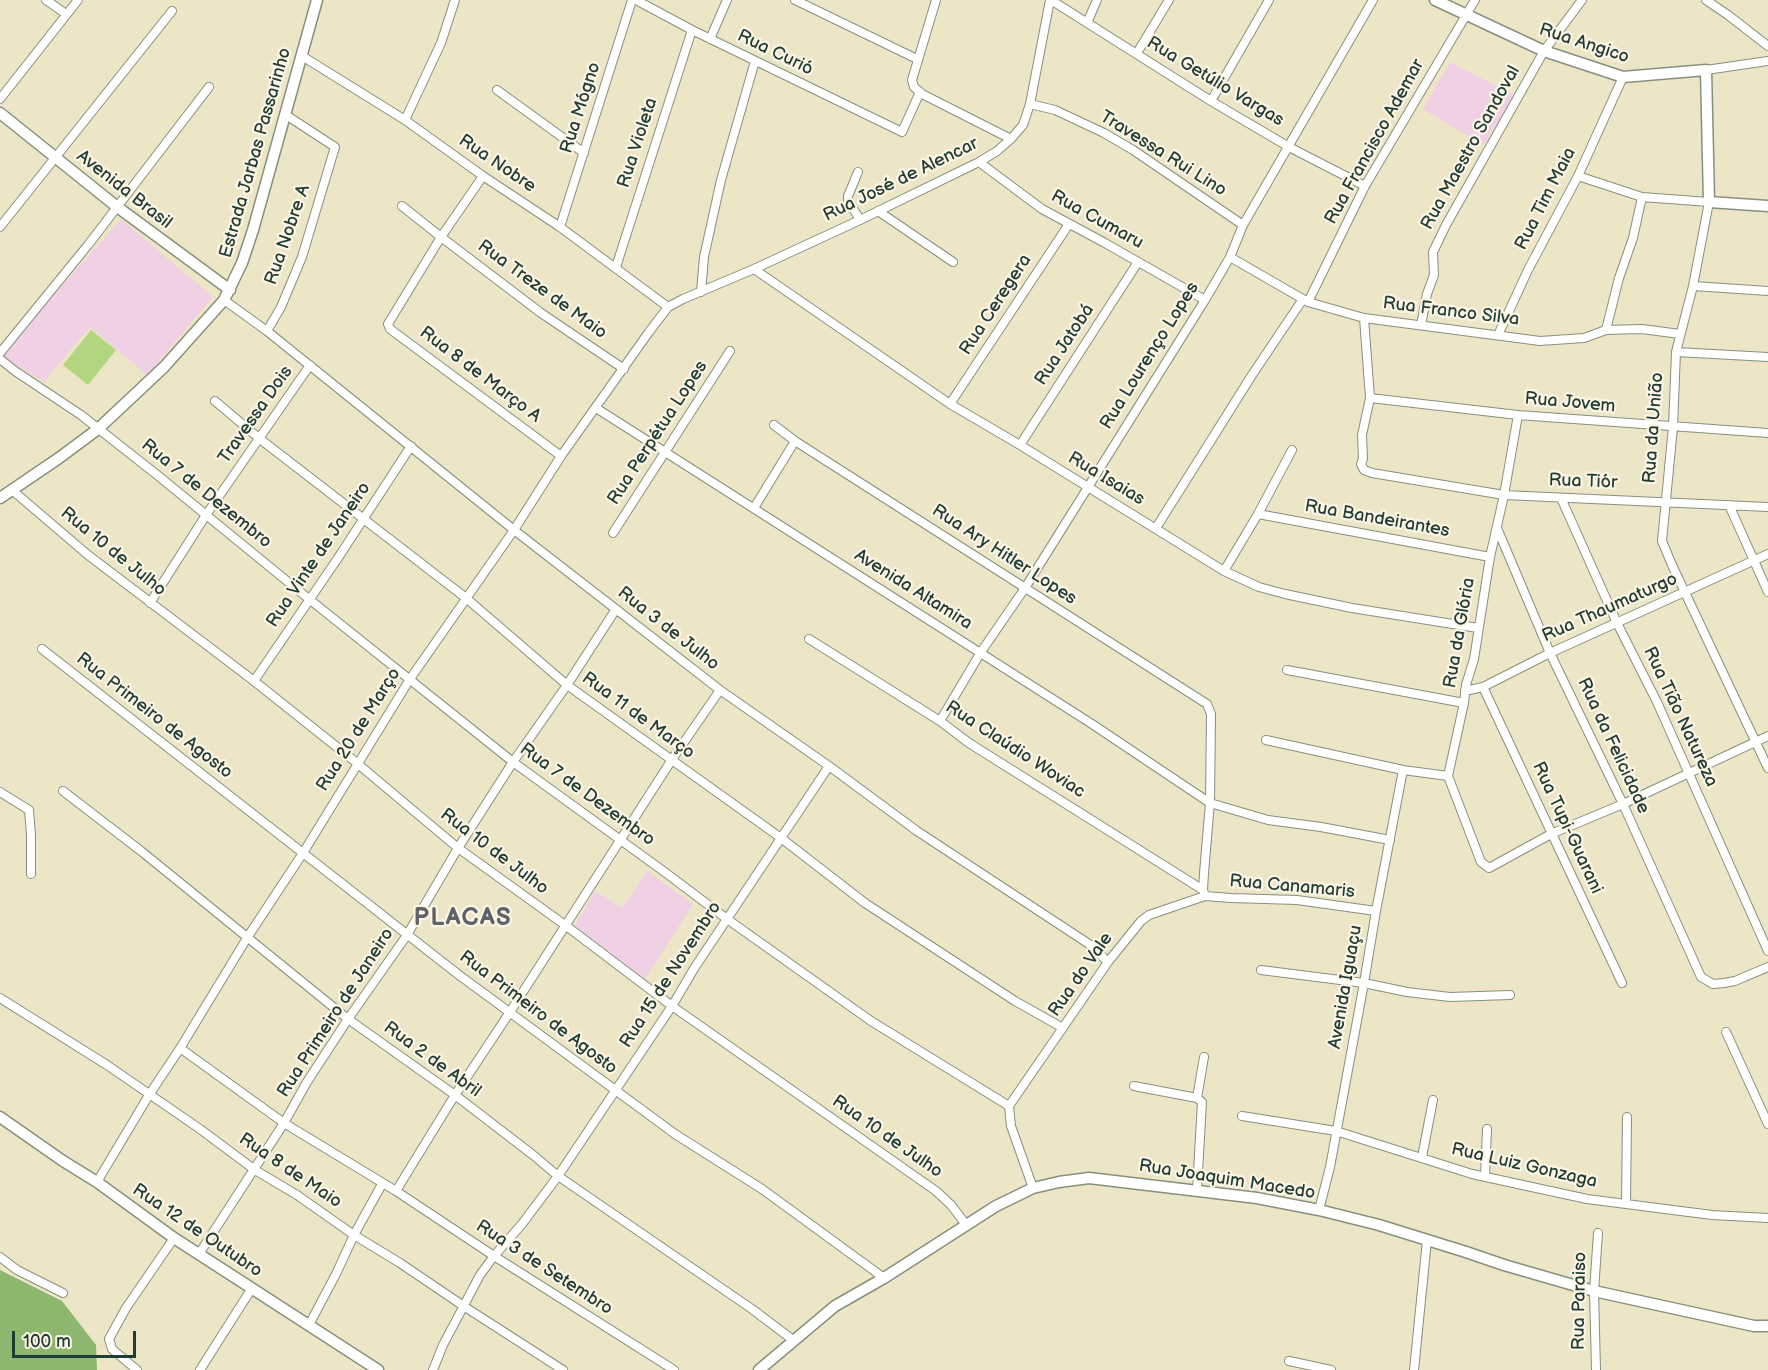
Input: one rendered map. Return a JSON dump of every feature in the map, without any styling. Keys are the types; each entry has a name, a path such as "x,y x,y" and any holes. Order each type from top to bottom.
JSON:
{"street":[{"path":"46,0 66,14"},
{"path":"0,99 78,0"},
{"name":"Estrada Jarbas Passarinho","path":"0,498 98,429 165,368 227,295 242,263 253,230 317,0"},
{"path":"405,120 441,43 455,0"},
{"name":"Rua Curió","path":"634,0 902,132 920,92"},
{"name":"Rua Mógno","path":"560,227 634,0"},
{"path":"710,39 727,0"},
{"path":"795,0 917,59"},
{"path":"936,0 917,59 912,80 915,87 920,92 1011,139"},
{"name":"Rua Getúlio Vargas","path":"1051,0 1211,101 1289,147 1365,186"},
{"name":"Rua José de Alencar","path":"668,307 860,220 997,151 1023,125 1030,104 1051,0"},
{"path":"1088,23 1097,0"},
{"path":"1137,53 1169,0"},
{"path":"1211,101 1269,0"},
{"name":"Rua Lourenço Lopes","path":"940,721 981,652 1089,488 1205,300 1230,257 1243,225 1373,0"},
{"name":"Rua Angico","path":"1435,0 1544,51 1623,77 1706,70 1768,61"},
{"name":"Rua Francisco Ademar","path":"1156,528 1252,375 1306,301 1365,186 1475,0"},
{"name":"Rua Maestro Sandoval","path":"1422,325 1427,294 1434,275 1433,252 1446,225 1544,51 1582,0"},
{"path":"1706,0 1768,46"},
{"path":"0,227 172,10"},
{"name":"Rua Violeta","path":"616,267 692,30"},
{"name":"Rua Nobre","path":"302,56 405,120 560,227 668,307"},
{"path":"701,292 704,257 721,180 755,61"},
{"name":"Rua da União","path":"1706,70 1709,202 1693,286 1676,352 1673,428 1662,541 1768,768"},
{"name":"Rua Tim Maia","path":"1498,335 1528,270 1578,176 1623,77"},
{"path":"0,353 88,245 209,87"},
{"path":"497,90 584,153"},
{"name":"Travessa Rui Lino","path":"1030,104 1055,110 1104,133 1133,150 1243,225"},
{"name":"Avenida Brasil","path":"0,113 227,295"},
{"name":"Rua Nobre A","path":"267,331 281,307 302,257 335,147 286,115"},
{"name":"Rua Cumaru","path":"979,162 1042,209 1205,300"},
{"path":"858,172 848,200 860,220"},
{"path":"441,237 483,176"},
{"path":"1578,176 1642,197 1768,206"},
{"path":"1606,330 1619,278 1633,238 1642,197"},
{"name":"Rua Treze de Maio","path":"402,206 541,313 624,369"},
{"path":"878,211 953,262"},
{"name":"Rua Ceregera","path":"950,404 1069,224"},
{"name":"Rua 8 de Março A","path":"441,237 391,317 388,324 390,329 561,456"},
{"name":"Rua Franco Silva","path":"1230,257 1306,301 1364,318 1540,340 1584,338 1606,330 1642,329 1680,334"},
{"name":"Rua Jatobá","path":"1020,445 1138,262"},
{"name":"Rua Isaias","path":"754,269 950,404 1224,571 1260,587 1285,594 1352,608 1478,628"},
{"path":"1693,286 1768,291"},
{"name":"Rua 3 de Julho","path":"227,295 267,331 514,530 720,690 917,831 1089,944 1108,962"},
{"name":"Rua 20 de Março","path":"97,1182 149,1095 303,853 410,679 514,530 561,456 668,307"},
{"path":"1364,318 1370,398"},
{"name":"Rua Perpétua Lopes","path":"614,533 730,351"},
{"path":"1676,352 1768,357"},
{"name":"Rua 7 de Dezembro","path":"0,359 81,415 513,762 871,1021 1009,1106"},
{"name":"Travessa Dois","path":"150,603 310,365"},
{"name":"Rua Jovem","path":"1370,398 1518,415 1673,428 1768,433"},
{"name":"Rua Tiór","path":"1370,398 1362,435 1363,459 1361,464 1364,470 1372,473 1504,495 1768,507"},
{"name":"Rua 11 de Março","path":"215,401 466,598 567,685 781,838 898,926 1015,1001 1063,1028"},
{"name":"Avenida Altamira","path":"596,408 981,652 1210,803 1268,820 1390,840"},
{"name":"Rua da Glória","path":"1448,776 1465,691 1474,659 1490,557 1518,415"},
{"name":"Rua Ary Hitler Lopes","path":"774,425 795,441 1207,704 1212,714 1210,803"},
{"path":"754,508 795,441"},
{"name":"Rua Vinte de Janeiro","path":"254,681 411,446"},
{"path":"1224,571 1292,450"},
{"name":"Rua 10 de Julho","path":"12,490 88,555 254,681 458,848 672,1006 936,1191 951,1204 967,1226"},
{"name":"Rua Tião Natureza","path":"1561,498 1617,623 1657,702 1768,951"},
{"path":"1729,505 1768,592"},
{"name":"Rua Bandeirantes","path":"1258,514 1490,557"},
{"name":"Rua da Felicidade","path":"1497,528 1550,653 1623,804 1701,977 1713,984 1724,983 1735,981 1768,967"},
{"name":"Rua Thaumaturgo","path":"1465,691 1484,687 1550,653 1768,554"},
{"name":"Rua Primeiro de Janeiro","path":"199,1254 285,1123 307,1082 348,1019 407,935 458,848 513,762 616,609"},
{"name":"Rua Claúdio Woviac","path":"809,639 940,721 969,743 1204,893"},
{"name":"Rua Primeiro de Agosto","path":"42,649 407,935 510,1012 675,1134 762,1190 884,1278"},
{"path":"1287,670 1464,703"},
{"name":"Rua Tupi-Guarani","path":"1484,687 1622,983"},
{"path":"396,1191 454,1095 621,841 671,760 720,690"},
{"path":"1266,740 1403,770 1448,776 1481,862 1489,868 1551,834 1623,804 1768,736"},
{"name":"Rua 15 de Novembro","path":"432,1370 480,1275 558,1176 829,766"},
{"name":"Avenida Iguaçu","path":"1319,1210 1330,1167 1403,770"},
{"name":"Rua 2 de Abril","path":"63,791 141,851 348,1019 454,1095 558,1176 752,1309 793,1340"},
{"path":"0,792 29,810 31,874"},
{"path":"1204,893 1210,803"},
{"name":"Rua Canamaris","path":"1204,893 1231,898 1297,900 1376,911"},
{"name":"Rua do Vale","path":"1009,1106 1108,962 1141,921 1149,915 1204,893"},
{"path":"1261,969 1450,997 1510,995"},
{"name":"Rua 8 de Maio","path":"0,998 107,1065 255,1170 297,1195 354,1235 563,1370"},
{"path":"1726,1032 1768,1124"},
{"name":"Rua 3 de Setembro","path":"180,1048 285,1123 396,1191 674,1370"},
{"path":"1197,1189 1203,1107 1199,1100 1204,1057"},
{"path":"1134,1086 1199,1100"},
{"path":"1422,1157 1433,1100"},
{"path":"1009,1106 1011,1126 1033,1188"},
{"name":"Rua Luiz Gonzaga","path":"1242,1116 1336,1131 1485,1177 1587,1199 1712,1215 1768,1218"},
{"name":"Rua 12 de Outubro","path":"0,1117 97,1182 174,1238 378,1370"},
{"path":"1626,1204 1627,1117"},
{"path":"1485,1177 1487,1129"},
{"name":"Rua Joaquim Macedo","path":"759,1370 835,1306 884,1278 996,1206 1033,1188 1089,1178 1197,1189 1319,1210 1379,1225 1594,1291 1754,1326 1768,1326"},
{"path":"309,1325 382,1184"},
{"name":"Rua Paraiso","path":"1596,1370 1594,1291 1598,1233"},
{"path":"137,1370 112,1349 109,1339 174,1238"},
{"path":"1414,1370 1427,1240"},
{"path":"0,1257 17,1270 63,1293"},
{"path":"200,1370 252,1288"},
{"path":"1289,1361 1331,1370"}],"shaded area":[{"path":"1450,62 1516,96 1483,145 1423,109"},
{"path":"121,219 213,297 147,375 90,327 44,382 2,356 53,296"},
{"path":"647,871 693,904 645,979 575,926 595,891 622,908"}],"green space":[{"path":"91,330 116,350 88,385 63,365"},
{"path":"0,1270 62,1301 96,1345 97,1370 0,1370"}],"district":[{"name":"PLACAS","path":"463,919"}]}
